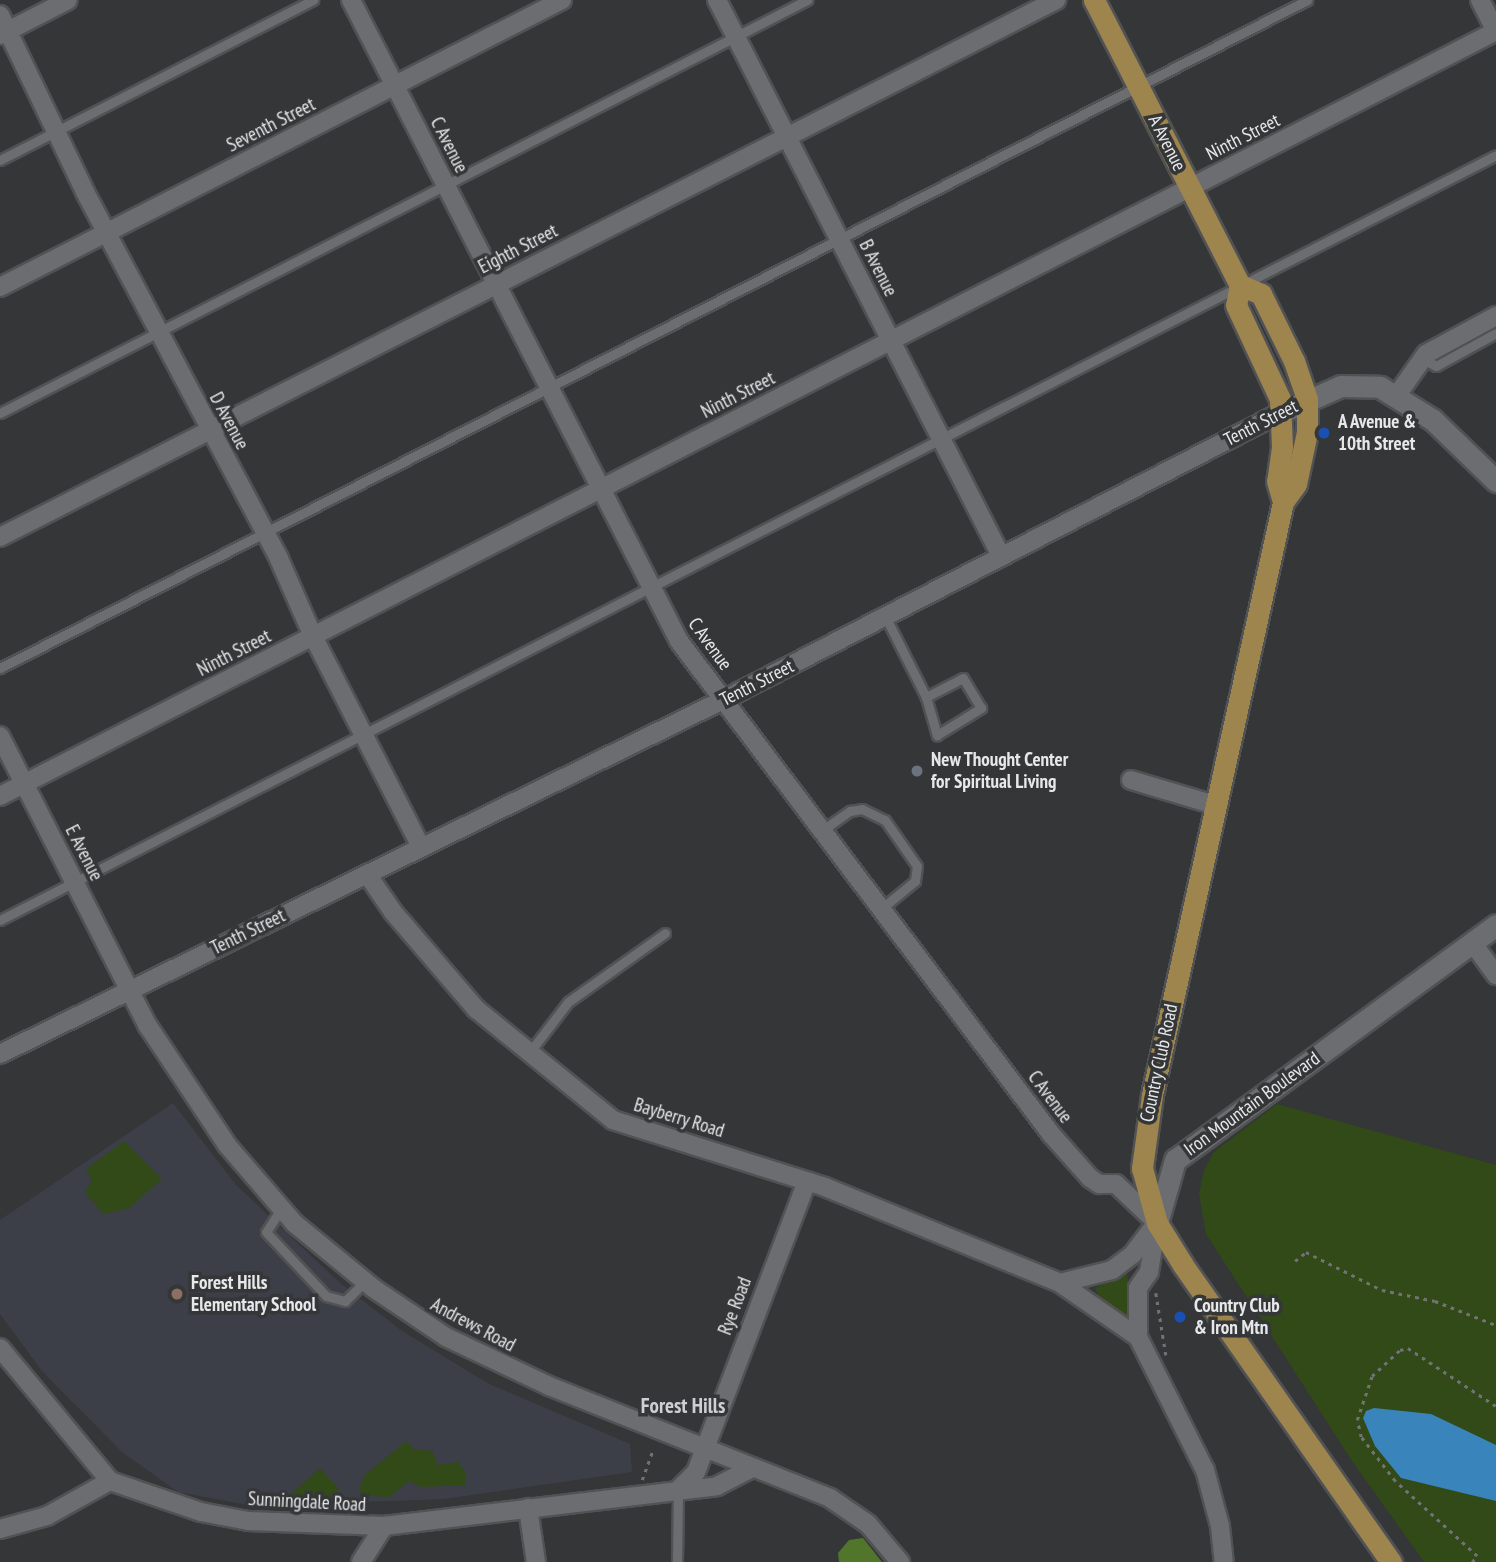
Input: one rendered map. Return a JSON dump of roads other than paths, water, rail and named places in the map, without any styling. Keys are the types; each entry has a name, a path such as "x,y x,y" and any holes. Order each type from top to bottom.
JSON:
{"main road":[{"name":"A Avenue","path":"1094,0 1240,285 1236,305 1266,364 1282,412"},
{"name":"A Avenue","path":"1240,285 1261,294 1307,399"},
{"name":"Country Club Road","path":"1307,399 1307,432 1296,484 1283,502 1146,1122 1142,1168 1157,1223 1391,1562"},
{"name":"Country Club Road","path":"1282,412 1276,481 1283,502"}],"street":[{"path":"3,27 68,0"},
{"name":"C Avenue","path":"351,0 675,633 1081,1170 1099,1184 1116,1184 1157,1223"},
{"name":"Seventh Street","path":"0,287 562,0"},
{"name":"B Avenue","path":"717,0 1002,556"},
{"name":"Eighth Street","path":"0,537 1056,0"},
{"path":"1480,0 1496,31"},
{"name":"D Avenue","path":"3,27 107,233 212,429 313,636 421,846"},
{"name":"Ninth Street","path":"0,796 1496,31"},
{"path":"1397,395 1423,358 1496,316"},
{"name":"Tenth Street","path":"0,1054 725,699 1307,399 1358,383 1397,395 1433,420 1496,481"},
{"name":"E Avenue","path":"0,736 130,989"},
{"path":"1131,780 1215,805"},
{"name":"Bayberry Road","path":"367,874 393,912 468,1000 528,1054 613,1119 807,1181 1060,1283 1138,1337"},
{"name":"Iron Mountain Boulevard","path":"1224,1562 1220,1526 1205,1470 1138,1337 1139,1282 1149,1272 1157,1223 1175,1160 1496,925"},
{"path":"1472,942 1496,975"},
{"name":"Andrews Road","path":"130,989 198,1104 281,1209 365,1282 411,1315 495,1363 704,1446 841,1505 868,1524 900,1562"},
{"name":"Rye Road","path":"704,1446 807,1181"},
{"path":"1060,1283 1112,1270 1133,1254 1157,1223"},
{"path":"0,1348 110,1480 47,1516 0,1529"},
{"path":"678,1490 696,1472 704,1446"},
{"name":"Sunningdale Road","path":"110,1480 201,1513 248,1521 384,1527 717,1486 752,1468"},
{"path":"528,1508 536,1562"},
{"path":"361,1562 384,1527"}],"lane":[{"path":"0,160 313,0"},
{"path":"0,413 807,0"},
{"path":"0,668 1307,0"},
{"path":"0,920 1496,155"},
{"path":"1423,358 1436,366 1496,333"},
{"path":"885,616 926,697 937,735 981,708 964,678 926,697"},
{"path":"824,829 850,811 862,809 885,820 917,866 915,881 882,908"},
{"path":"528,1054 568,1002 665,933"},
{"path":"281,1209 266,1232 326,1296 345,1301 365,1282"},
{"path":"677,1562 678,1490"}],"water":[{"path":"1374,1408 1431,1414 1496,1445 1496,1501 1401,1478 1375,1446 1363,1418 1366,1411"}],"place":[{"name":"A Avenue & 10th Street","path":"1324,433"},
{"name":"New Thought Center for Spiritual Living","path":"917,771"},
{"name":"Forest Hills Elementary School","path":"177,1294"},
{"name":"Country Club & Iron Mtn","path":"1180,1317"}],"district":[{"name":"Forest Hills","path":"683,1406"}]}
